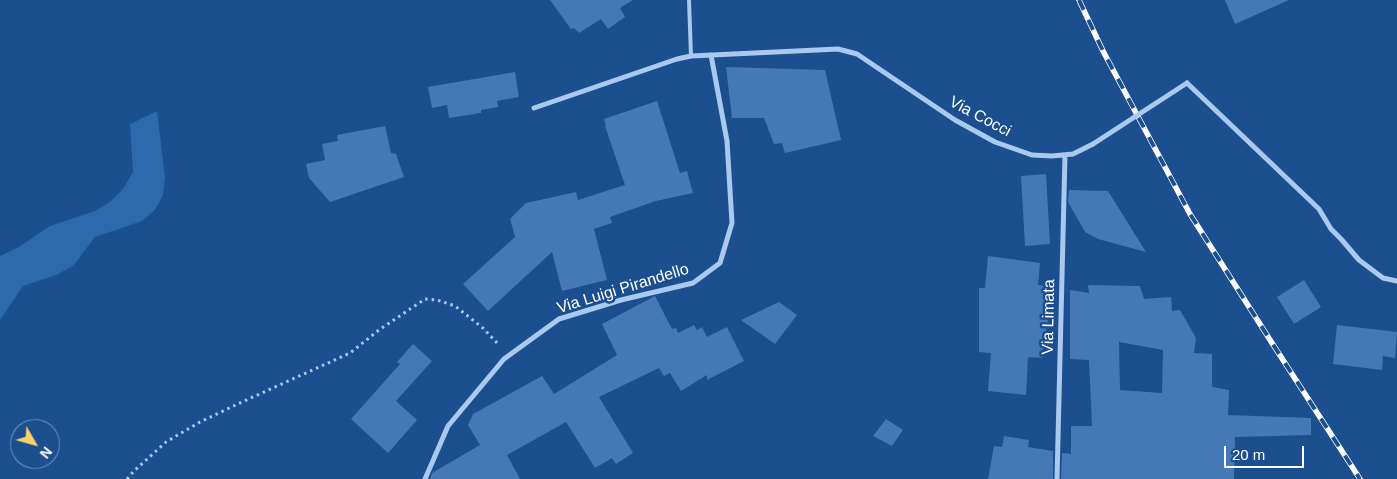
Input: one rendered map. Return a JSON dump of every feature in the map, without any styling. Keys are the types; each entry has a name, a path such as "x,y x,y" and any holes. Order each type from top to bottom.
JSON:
{"street":[{"name":"Via Cocci","path":"534,108 677,59 691,56 838,49 857,54 955,120 995,142 1032,154 1052,156 1074,154 1093,144 1187,83 1319,209 1331,229 1359,260 1383,278 1397,282"},
{"name":"Via Luigi Pirandello","path":"425,479 448,426 504,359 559,319 621,300 693,284 720,263 732,223 728,141 711,55"},
{"name":"Via Limata","path":"1057,479 1065,155"}],"lane":[{"path":"689,0 691,56"}],"path":[{"path":"128,479 134,471 166,442 200,422 350,353 386,325 425,299 437,300 455,306 483,328 502,348 523,346"}],"shaded area":[{"path":"157,111 165,177 163,195 155,210 142,221 95,237 73,266 56,275 23,286 0,320 0,256 19,247 50,226 95,211 110,202 123,189 133,172 130,124"}],"building":[{"path":"550,0 633,0 620,8 625,17 608,29 601,19 579,33 574,28 571,29"},
{"path":"1225,0 1289,0 1235,24"},
{"path":"726,67 825,70 841,140 785,153 782,143 774,144 764,118 732,118"},
{"path":"515,72 519,97 497,101 498,107 481,110 481,113 449,118 447,105 432,108 428,87"},
{"path":"657,101 680,173 687,171 693,193 656,201 610,217 612,223 594,229 607,280 562,291 552,252 488,311 463,284 515,237 510,219 526,203 576,192 578,200 625,185 604,119"},
{"path":"385,126 391,153 396,154 404,177 330,202 309,178 306,164 325,160 322,144 338,141 337,135"},
{"path":"1046,174 1050,244 1025,246 1021,176"},
{"path":"1069,190 1108,191 1146,252 1098,239 1085,232 1068,202"},
{"path":"988,256 1040,263 1038,285 1053,287 1042,358 1028,357 1026,395 988,391 991,353 979,352 979,288 985,288"},
{"path":"1304,280 1321,307 1294,324 1277,297"},
{"path":"1088,285 1140,286 1144,299 1171,297 1172,311 1180,310 1196,338 1194,353 1212,354 1212,387 1229,390 1228,415 1311,418 1311,435 1235,437 1234,479 1061,479 1062,453 1071,454 1071,426 1092,426 1089,360 1070,359 1070,290 1089,293","holes":["1119,342 1163,350 1162,393 1120,390"]},
{"path":"655,296 672,329 676,328 678,333 694,325 697,330 702,327 707,337 727,327 744,361 707,380 707,375 681,391 670,373 664,376 659,368 599,397 633,453 616,464 612,458 595,468 566,422 507,455 520,479 430,479 432,473 480,445 468,425 473,414 542,376 554,394 617,355 602,324"},
{"path":"779,302 797,315 775,344 741,320"},
{"path":"1337,325 1397,332 1395,358 1383,356 1382,370 1333,364"},
{"path":"413,344 432,361 396,401 417,420 388,453 351,419 400,364 397,362"},
{"path":"886,419 903,430 892,446 873,436"},
{"path":"1004,436 1029,440 1028,447 1053,451 1053,479 988,479 994,446 1002,447"}],"railway":[{"path":"1079,0 1103,51 1190,214 1360,479"}]}
